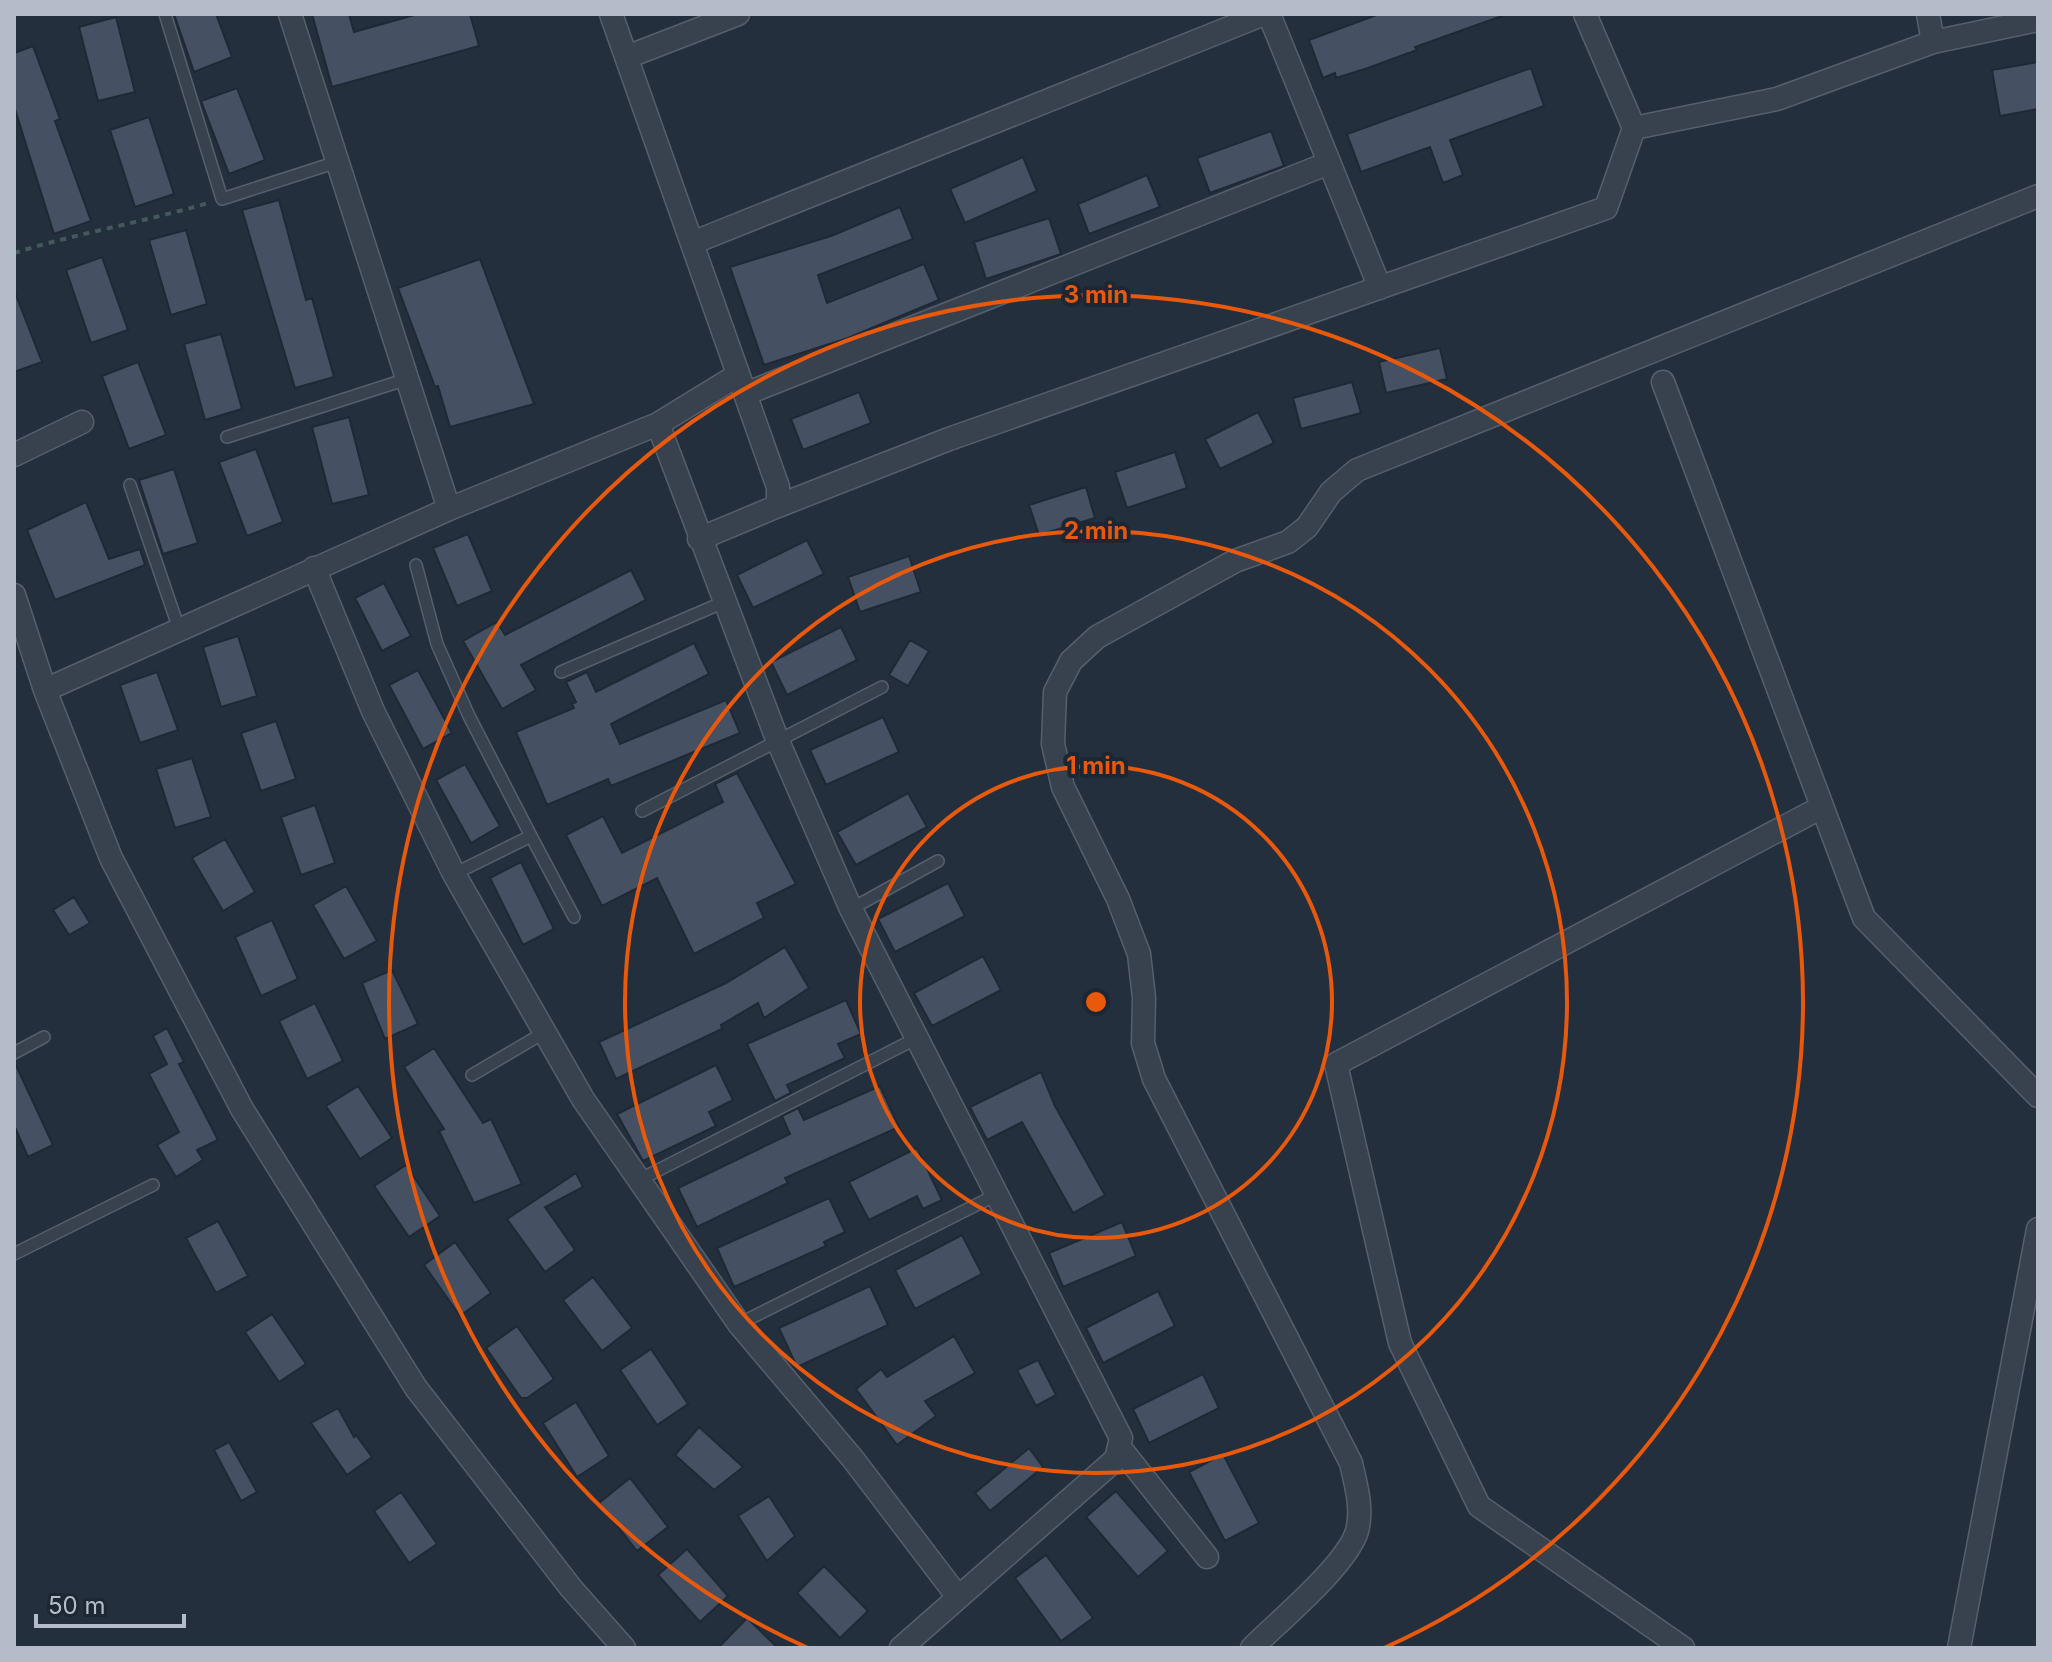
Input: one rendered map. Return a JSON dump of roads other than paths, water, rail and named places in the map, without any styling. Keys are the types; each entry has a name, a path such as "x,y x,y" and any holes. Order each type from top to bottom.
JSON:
{"street":[{"path":"290,14 449,509"},
{"path":"611,14 778,487 778,506"},
{"path":"627,57 738,14"},
{"path":"692,243 1266,14 1380,288"},
{"path":"699,539 949,439 1606,208 1634,128 1585,14"},
{"path":"1928,14 1933,42"},
{"path":"1634,128 1777,99 1933,42 2038,20"},
{"path":"45,690 314,568 658,424 742,384 1329,163"},
{"path":"1252,1648 1340,1560 1357,1532 1359,1499 1351,1463 1154,1079 1143,1043 1144,998 1139,954 1118,899 1063,787 1053,744 1055,692 1071,661 1097,637 1177,590 1235,561 1288,542 1307,527 1331,492 1357,470 2038,196"},
{"path":"1663,382 1864,918 2038,1096"},
{"path":"14,455 82,422"},
{"path":"658,424 777,739 851,909 1121,1438 1121,1449 1116,1459 901,1648"},
{"path":"314,568 373,711 454,874 583,1099 739,1324 853,1459 958,1597"},
{"path":"14,595 45,690 111,858 242,1109 416,1388 571,1588 624,1648"},
{"path":"1683,1648 1479,1506 1400,1343 1336,1064 1822,807"},
{"path":"1959,1648 2038,1229"},
{"path":"1121,1449 1207,1557"}],"lane":[{"path":"165,14 222,199 337,162"},
{"path":"227,437 407,379"},
{"path":"130,485 179,629"},
{"path":"416,565 437,644 469,716 574,917"},
{"path":"561,672 724,602"},
{"path":"642,811 882,687"},
{"path":"454,874 531,836"},
{"path":"851,909 938,861"},
{"path":"472,1075 545,1032"},
{"path":"14,1053 44,1037"},
{"path":"639,1180 917,1038"},
{"path":"14,1254 153,1185"},
{"path":"739,1324 996,1195"}]}
